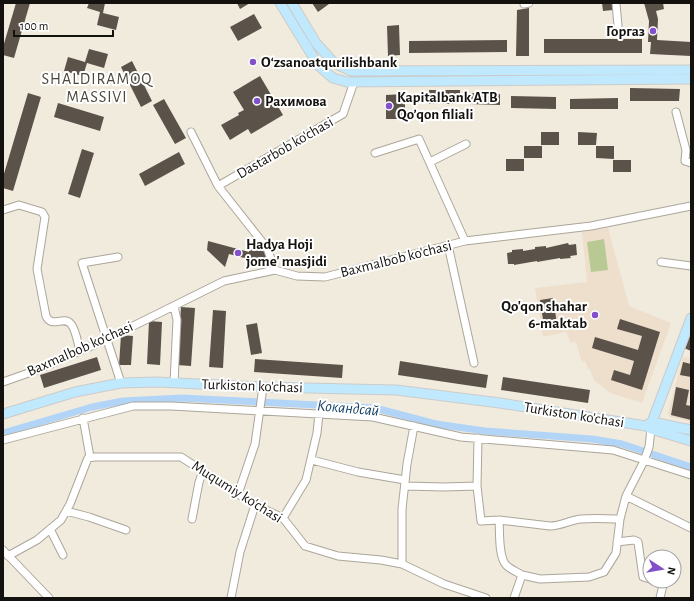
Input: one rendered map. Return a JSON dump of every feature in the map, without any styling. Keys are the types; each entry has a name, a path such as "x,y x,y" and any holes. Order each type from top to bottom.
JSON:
{"main road":[{"path":"280,3 318,65 334,78 347,82 691,79"},
{"path":"292,3 316,43 334,63 351,71 691,70"},
{"path":"649,425 691,318"},
{"name":"Turkiston ko'chasi","path":"3,414 75,392 121,383 174,383 262,392 396,390 691,430"},
{"name":"Turkiston ko'chasi","path":"649,425 691,441"}],"street":[{"path":"616,3 618,26"},
{"name":"Dastarbob ko'chasi","path":"218,186 343,114 354,82"},
{"path":"676,112 686,150 685,161 691,163"},
{"path":"191,132 218,186 267,248 275,270"},
{"path":"375,153 419,139 465,241"},
{"path":"430,162 466,144"},
{"path":"3,210 19,205 42,212 45,217 37,269 46,316 48,321 51,322 69,322 72,326 80,351"},
{"name":"Baxmalbob ko'chasi","path":"3,382 40,369 108,339 224,281 275,270 297,276 326,277 465,241 591,226 691,206"},
{"path":"448,245 474,363"},
{"path":"118,257 82,264 108,339 121,383"},
{"path":"661,262 691,266"},
{"path":"174,306 177,320 174,383"},
{"path":"238,494 255,444 262,392"},
{"path":"3,440 133,406 171,406 373,417 461,437 613,450 691,475"},
{"path":"283,518 306,480 312,460 319,414"},
{"path":"8,556 37,540 61,520 66,511 88,458 90,457 83,418"},
{"path":"499,520 501,554 505,563 511,569 522,575 540,580 590,577 604,572 616,553 620,519 626,496 644,461 649,447 649,425"},
{"path":"402,564 402,510 414,426"},
{"path":"478,438 477,486 481,521 499,520 558,526 570,521 581,519 620,519"},
{"name":"Muqumiy ko'chasi","path":"90,457 181,457 254,505 283,518 305,546 338,556 382,560 402,564 444,584 486,598"},
{"path":"312,460 405,483 444,487 477,486"},
{"path":"192,519 199,482 203,471"},
{"path":"626,496 691,528"},
{"path":"232,598 240,552 254,505"},
{"path":"66,511 126,530"},
{"path":"50,529 64,555"},
{"path":"617,542 634,540 638,542 642,570"},
{"path":"3,550 50,598"},
{"path":"514,598 522,575"}],"shaded area":[{"name":"Qo'qon shahar 6-maktab","path":"608,228 629,306 671,323 642,403 610,393 594,380 585,361 582,362 576,342 571,343 566,332 543,337 535,288 587,282 582,232"},
{"path":"683,357 691,358 691,422 670,417 668,413"}],"green space":[{"path":"604,239 608,270 591,272 587,242"}],"building":[{"path":"16,3 30,3 14,58 3,55 3,47"},
{"path":"89,3 105,3 103,13 119,17 116,30 97,25 100,12 87,8"},
{"path":"237,3 250,3 240,9"},
{"path":"312,3 329,3 329,4 318,12"},
{"path":"602,3 612,3 613,10 603,11"},
{"name":"Горгаз","path":"644,3 663,3 664,9 656,11 658,19 657,40 691,42 691,56 650,54 651,42 648,42 649,21"},
{"path":"529,8 529,56 516,56 517,10"},
{"path":"254,14 262,28 238,41 230,27"},
{"path":"399,25 400,55 388,56 387,26"},
{"path":"544,39 642,39 642,53 544,53"},
{"path":"507,40 507,52 409,53 409,41"},
{"path":"89,49 108,54 104,68 87,63 83,76 64,71 68,57 85,62"},
{"path":"132,61 152,101 141,107 121,67"},
{"name":"Рахимова","path":"260,76 283,115 251,134 248,129 230,140 221,125 239,115 238,113 244,110 233,92"},
{"path":"630,88 680,89 679,101 630,101"},
{"path":"429,90 460,90 460,104 429,104"},
{"path":"28,93 41,97 13,191 3,188 3,177"},
{"path":"470,93 500,94 500,105 469,104"},
{"path":"405,94 405,119 386,119 386,95"},
{"path":"511,96 556,97 556,109 511,108"},
{"path":"618,98 618,109 570,109 570,99"},
{"path":"164,99 186,138 175,144 153,105"},
{"path":"58,103 104,117 100,131 54,117"},
{"path":"541,132 559,132 559,145 541,145"},
{"path":"578,132 597,133 596,145 578,145"},
{"path":"524,146 542,146 542,158 524,158"},
{"path":"596,146 614,146 614,159 596,158"},
{"path":"82,149 94,153 80,198 68,194"},
{"path":"179,152 185,164 145,186 139,174"},
{"path":"506,159 524,159 524,171 506,171"},
{"path":"613,160 631,160 631,172 613,172"},
{"name":"Hadya Hoji jome' masjidi","path":"208,241 249,252 249,248 267,252 264,263 229,254 225,267 207,250"},
{"path":"568,243 569,245 576,244 577,255 570,256 571,258 560,258 514,265 508,264 507,253 512,252 512,250 523,249 523,251 535,249 535,247 546,246 546,248"},
{"path":"553,298 557,324 544,326 540,300"},
{"path":"181,307 195,308 191,366 177,365"},
{"path":"213,310 226,311 223,368 209,367"},
{"path":"620,319 660,332 642,390 611,380 614,370 630,375 634,361 592,348 595,337 638,350 642,336 617,329"},
{"path":"149,321 162,322 160,365 147,364"},
{"path":"257,323 262,353 251,355 246,325"},
{"path":"691,330 691,351 684,348"},
{"path":"121,335 133,336 131,365 119,365"},
{"path":"97,357 101,370 44,388 40,375"},
{"path":"255,359 343,365 342,378 254,372"},
{"path":"400,361 488,375 486,388 398,375"},
{"path":"683,362 691,364 691,377 680,375"},
{"path":"503,377 590,390 588,403 501,390"},
{"path":"676,387 689,390 686,405 691,406 691,420 671,415"}],"waterway":[{"name":"Кокандсай","path":"3,433 92,407 123,401 182,398 375,408 436,424 485,431 592,439 622,444 691,467"}],"place":[{"name":"Горгаз","path":"653,31"},
{"name":"Oʻzsanoatqurilishbank","path":"253,62"},
{"name":"Рахимова","path":"257,101"},
{"name":"Kapitalbank ATB Qo’qon filiali","path":"389,106"},
{"name":"Hadya Hoji jome' masjidi","path":"238,253"},
{"name":"Qo'qon shahar 6-maktab","path":"595,315"}],"district":[{"name":"SHALDIRAMOQ MASSIVI","path":"97,88"}]}
